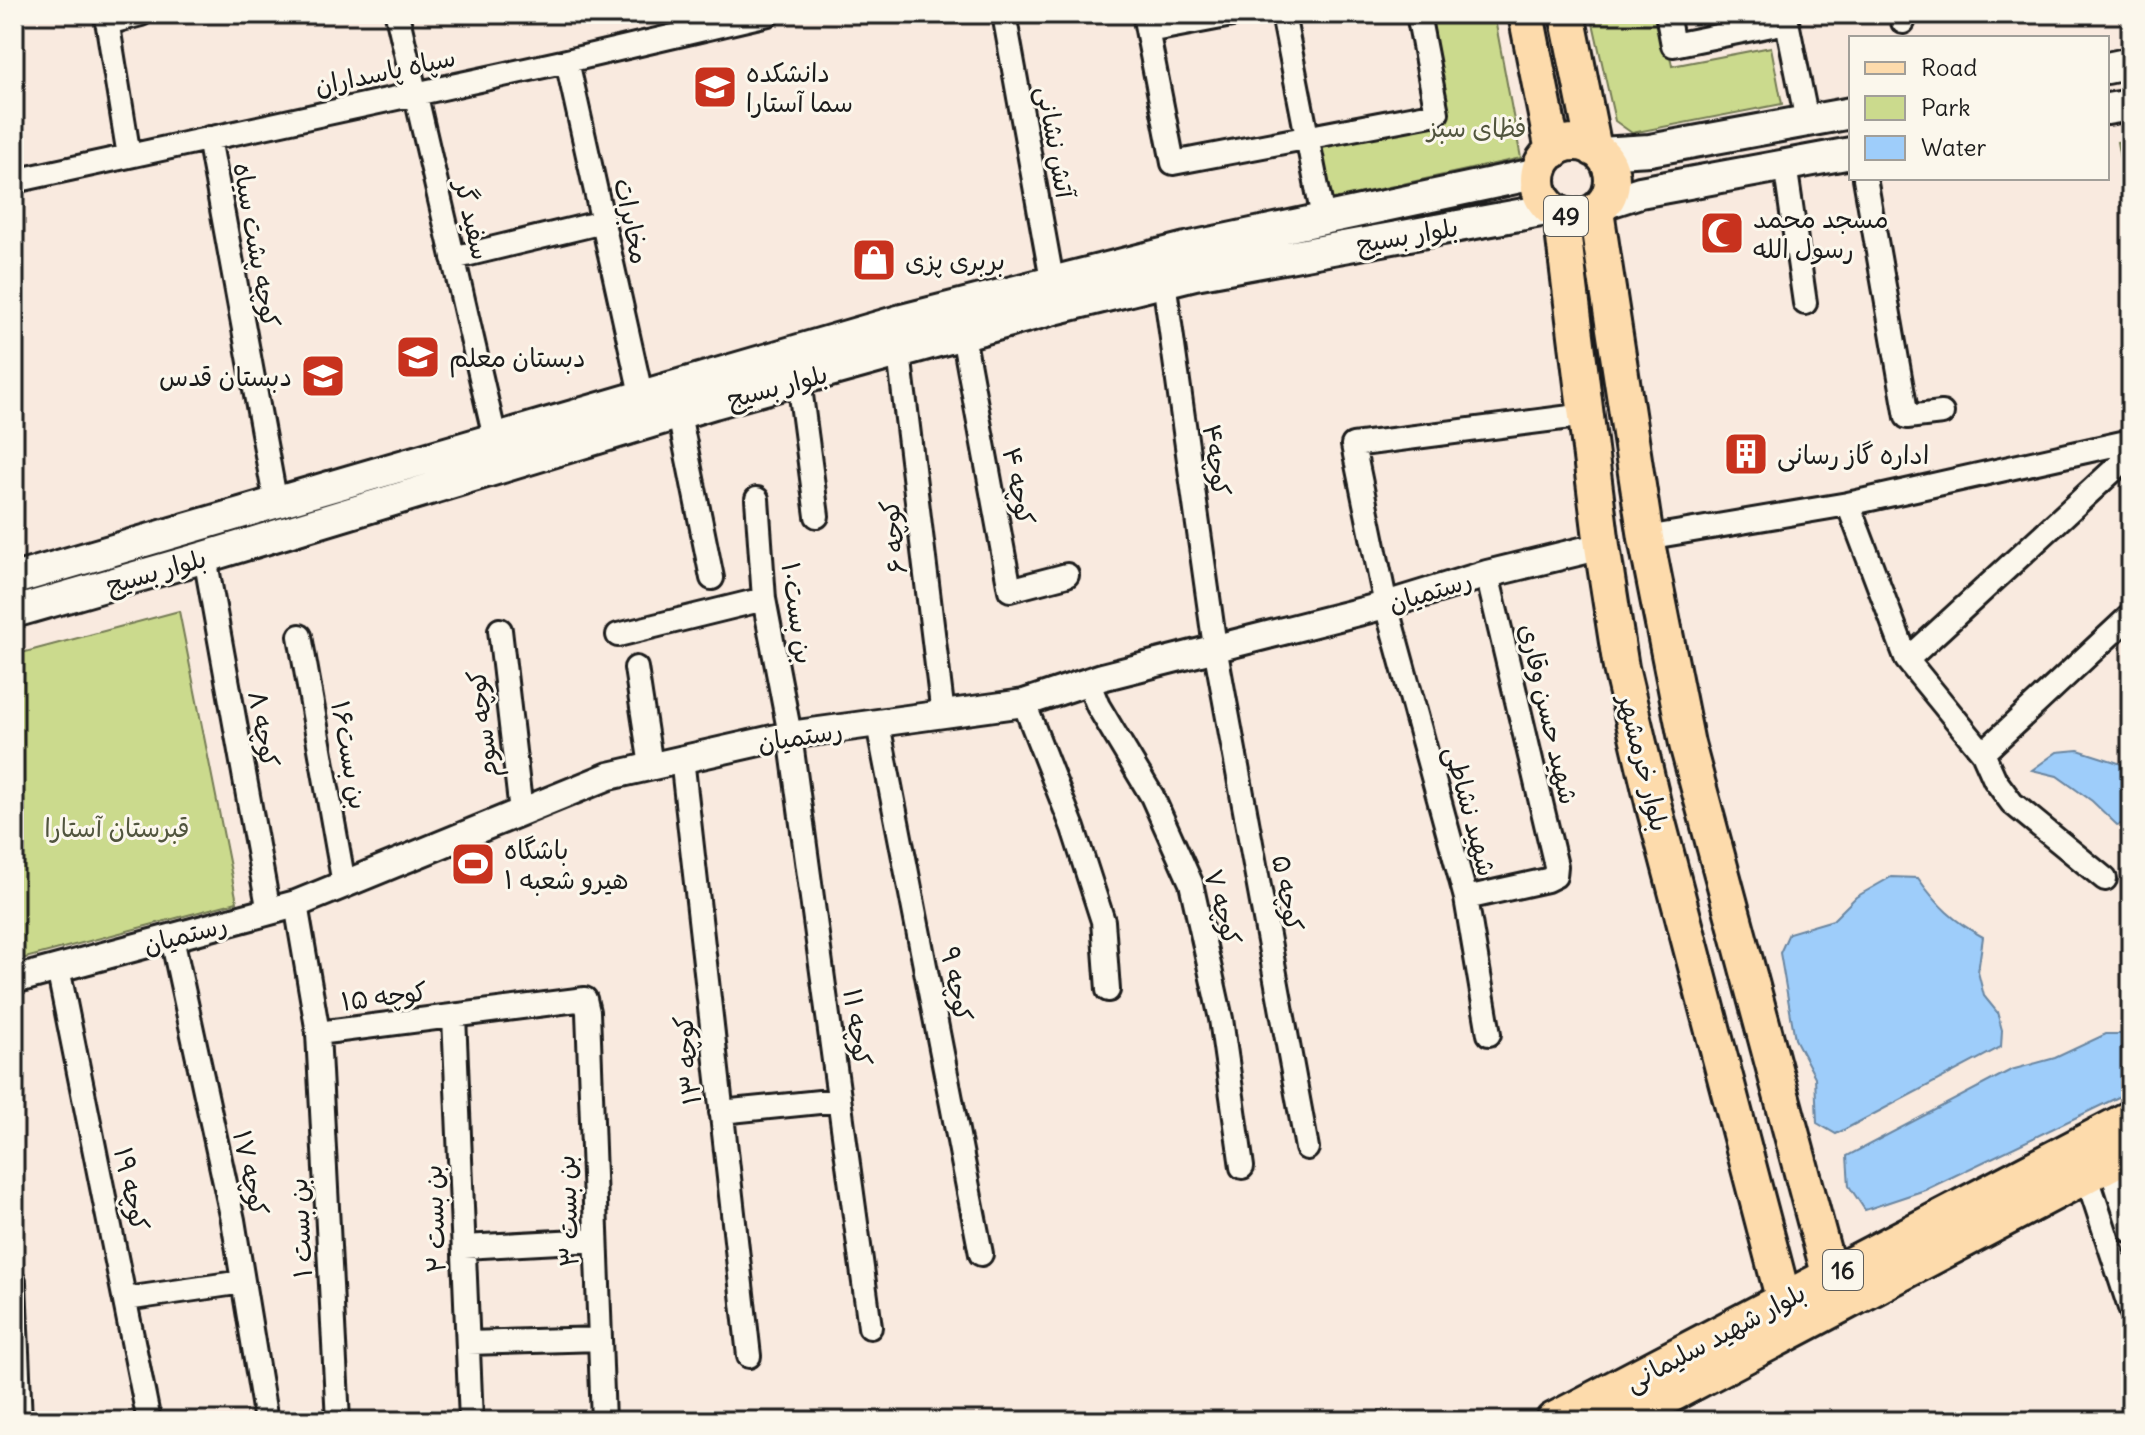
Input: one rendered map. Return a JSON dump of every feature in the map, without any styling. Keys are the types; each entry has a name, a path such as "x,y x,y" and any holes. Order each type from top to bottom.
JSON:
{"highway":[{"name":"بلوار شهید سلیمانی","path":"1554,1421 2131,1119"},
{"name":"بلوار شهید سلیمانی","path":"1619,1421 2108,1162"}],"main road":[{"path":"1526,14 1546,162"},
{"path":"1567,14 1597,151"},
{"path":"2109,68 2131,63"},
{"path":"2109,109 2131,105"},
{"name":"49","path":"1849,113 1650,150 1597,151 1574,144 1546,162 1541,193 1557,212 1585,216 1640,192 1849,153"},
{"name":"49","path":"1597,151 1607,162 1612,183 1600,208"},
{"name":"بلوار بسیج","path":"14,579 641,394 1053,295 1323,218 1546,162"},
{"name":"بلوار خرمشهر","path":"1600,208 1646,538 1687,744 1830,1277"},
{"name":"بلوار بسیج","path":"14,612 679,414 963,335 1053,295 1164,281 1557,212"},
{"name":"بلوار خرمشهر","path":"1557,212 1621,668 1654,807 1784,1301"},
{"path":"495,438 502,467"},
{"path":"1602,546 1646,538"}],"street":[{"path":"129,156 106,18 141,14"},
{"name":"سفید گر","path":"397,14 495,438"},
{"name":"سپاه پاسداران","path":"14,181 567,61 685,23 768,14"},
{"name":"آتش نشانی","path":"1004,14 1053,295"},
{"path":"1237,14 1146,22 1173,163 1437,113 1418,14"},
{"path":"1283,14 1323,218"},
{"path":"1667,14 1673,45 1787,18 1807,121"},
{"name":"مخابرات","path":"567,61 641,394"},
{"name":"کوچه پشت سیاه","path":"209,138 276,504"},
{"path":"1785,164 1805,303"},
{"path":"1865,180 1907,417 1942,413"},
{"path":"453,258 603,222"},
{"name":"کوچه۴","path":"1164,281 1215,647"},
{"name":"کوچه ۴","path":"963,335 1010,590 1067,575"},
{"name":"کوچه ۶","path":"899,353 943,715"},
{"path":"799,380 817,516"},
{"path":"679,414 712,578"},
{"name":"شهید نشاطی","path":"1489,1034 1466,898 1386,605 1353,445 1586,415"},
{"path":"1646,538 1848,504 2131,441"},
{"path":"1907,660 2131,454"},
{"name":"بن بست۱۰","path":"757,499 764,599 790,735"},
{"path":"1848,504 1907,660 1983,753 1995,780 2012,803 2105,879"},
{"name":"رستمیان","path":"14,980 296,904 609,776 790,735 1024,703 1088,681 1602,546"},
{"name":"کوچه ۸","path":"205,557 269,912"},
{"name":"شهید حسن وقاری","path":"1466,898 1547,880 1555,876 1556,866 1487,574"},
{"path":"618,635 764,599"},
{"path":"1983,753 2131,615"},
{"name":"کوچه سوم","path":"500,630 521,812"},
{"name":"بن بست۱۶","path":"300,636 344,884"},
{"name":"کوچه ۵","path":"1215,647 1307,1148"},
{"path":"636,668 651,766"},
{"name":"کوچه ۷","path":"1088,681 1098,706 1152,796 1191,883 1221,1019 1242,1167"},
{"path":"1024,703 1073,828 1103,921 1108,990"},
{"name":"کوچه ۹","path":"878,724 981,1254"},
{"name":"کوچه ۱۱","path":"790,735 870,1327"},
{"name":"کوچه ۱۳","path":"682,758 749,1356"},
{"name":"کوچه ۱۵","path":"296,904 318,1033 585,999"},
{"name":"کوچه ۱۷","path":"172,938 233,1220 266,1421"},
{"name":"کوچه ۱۹","path":"58,968 149,1421"},
{"name":"بن بست ۳","path":"585,999 588,1012 603,1421"},
{"name":"بن بست ۲","path":"454,1016 471,1421"},
{"name":"بن بست ۱","path":"318,1033 338,1421"},
{"path":"721,1112 839,1100"},
{"path":"2108,1162 2131,1231"},
{"path":"2108,1162 2131,1311"},
{"path":"464,1247 596,1240"},
{"path":"14,1282 20,1421"},
{"path":"126,1299 243,1282"},
{"path":"468,1343 600,1339"}],"green space":[{"name":"فظای سبز","path":"1428,14 1494,14 1521,158 1325,201 1318,148 1439,119"},
{"path":"1591,14 1662,14 1672,66 1771,47 1782,104 1632,133 1615,121"},
{"path":"2131,141 2131,220 2117,142"},
{"name":"قبرستان آستارا","path":"179,611 237,902 14,961 14,655"}],"water":[{"path":"2078,750 2131,767 2131,822 2117,825 2092,801 2057,776 2032,770 2057,752"},
{"path":"1891,877 1918,878 1947,912 1983,937 1978,972 1984,996 1997,1012 2002,1030 2001,1047 1836,1134 1817,1123 1815,1077 1795,1039 1780,953 1789,933 1833,920 1856,897"},
{"path":"2106,1034 2131,1034 2131,1091 1925,1190 1865,1210 1849,1186 1847,1156 2011,1070 2055,1058"}],"place":[{"name":"دانشکده سما آستارا","path":"715,87"},
{"name":"مسجد محمد رسول الله","path":"1722,233"},
{"name":"بربری پزی","path":"874,260"},
{"name":"دبستان معلم","path":"418,357"},
{"name":"دبستان قدس","path":"323,376"},
{"name":"اداره گاز رسانی","path":"1746,454"},
{"name":"باشگاه هیرو شعبه ۱","path":"473,864"}]}
